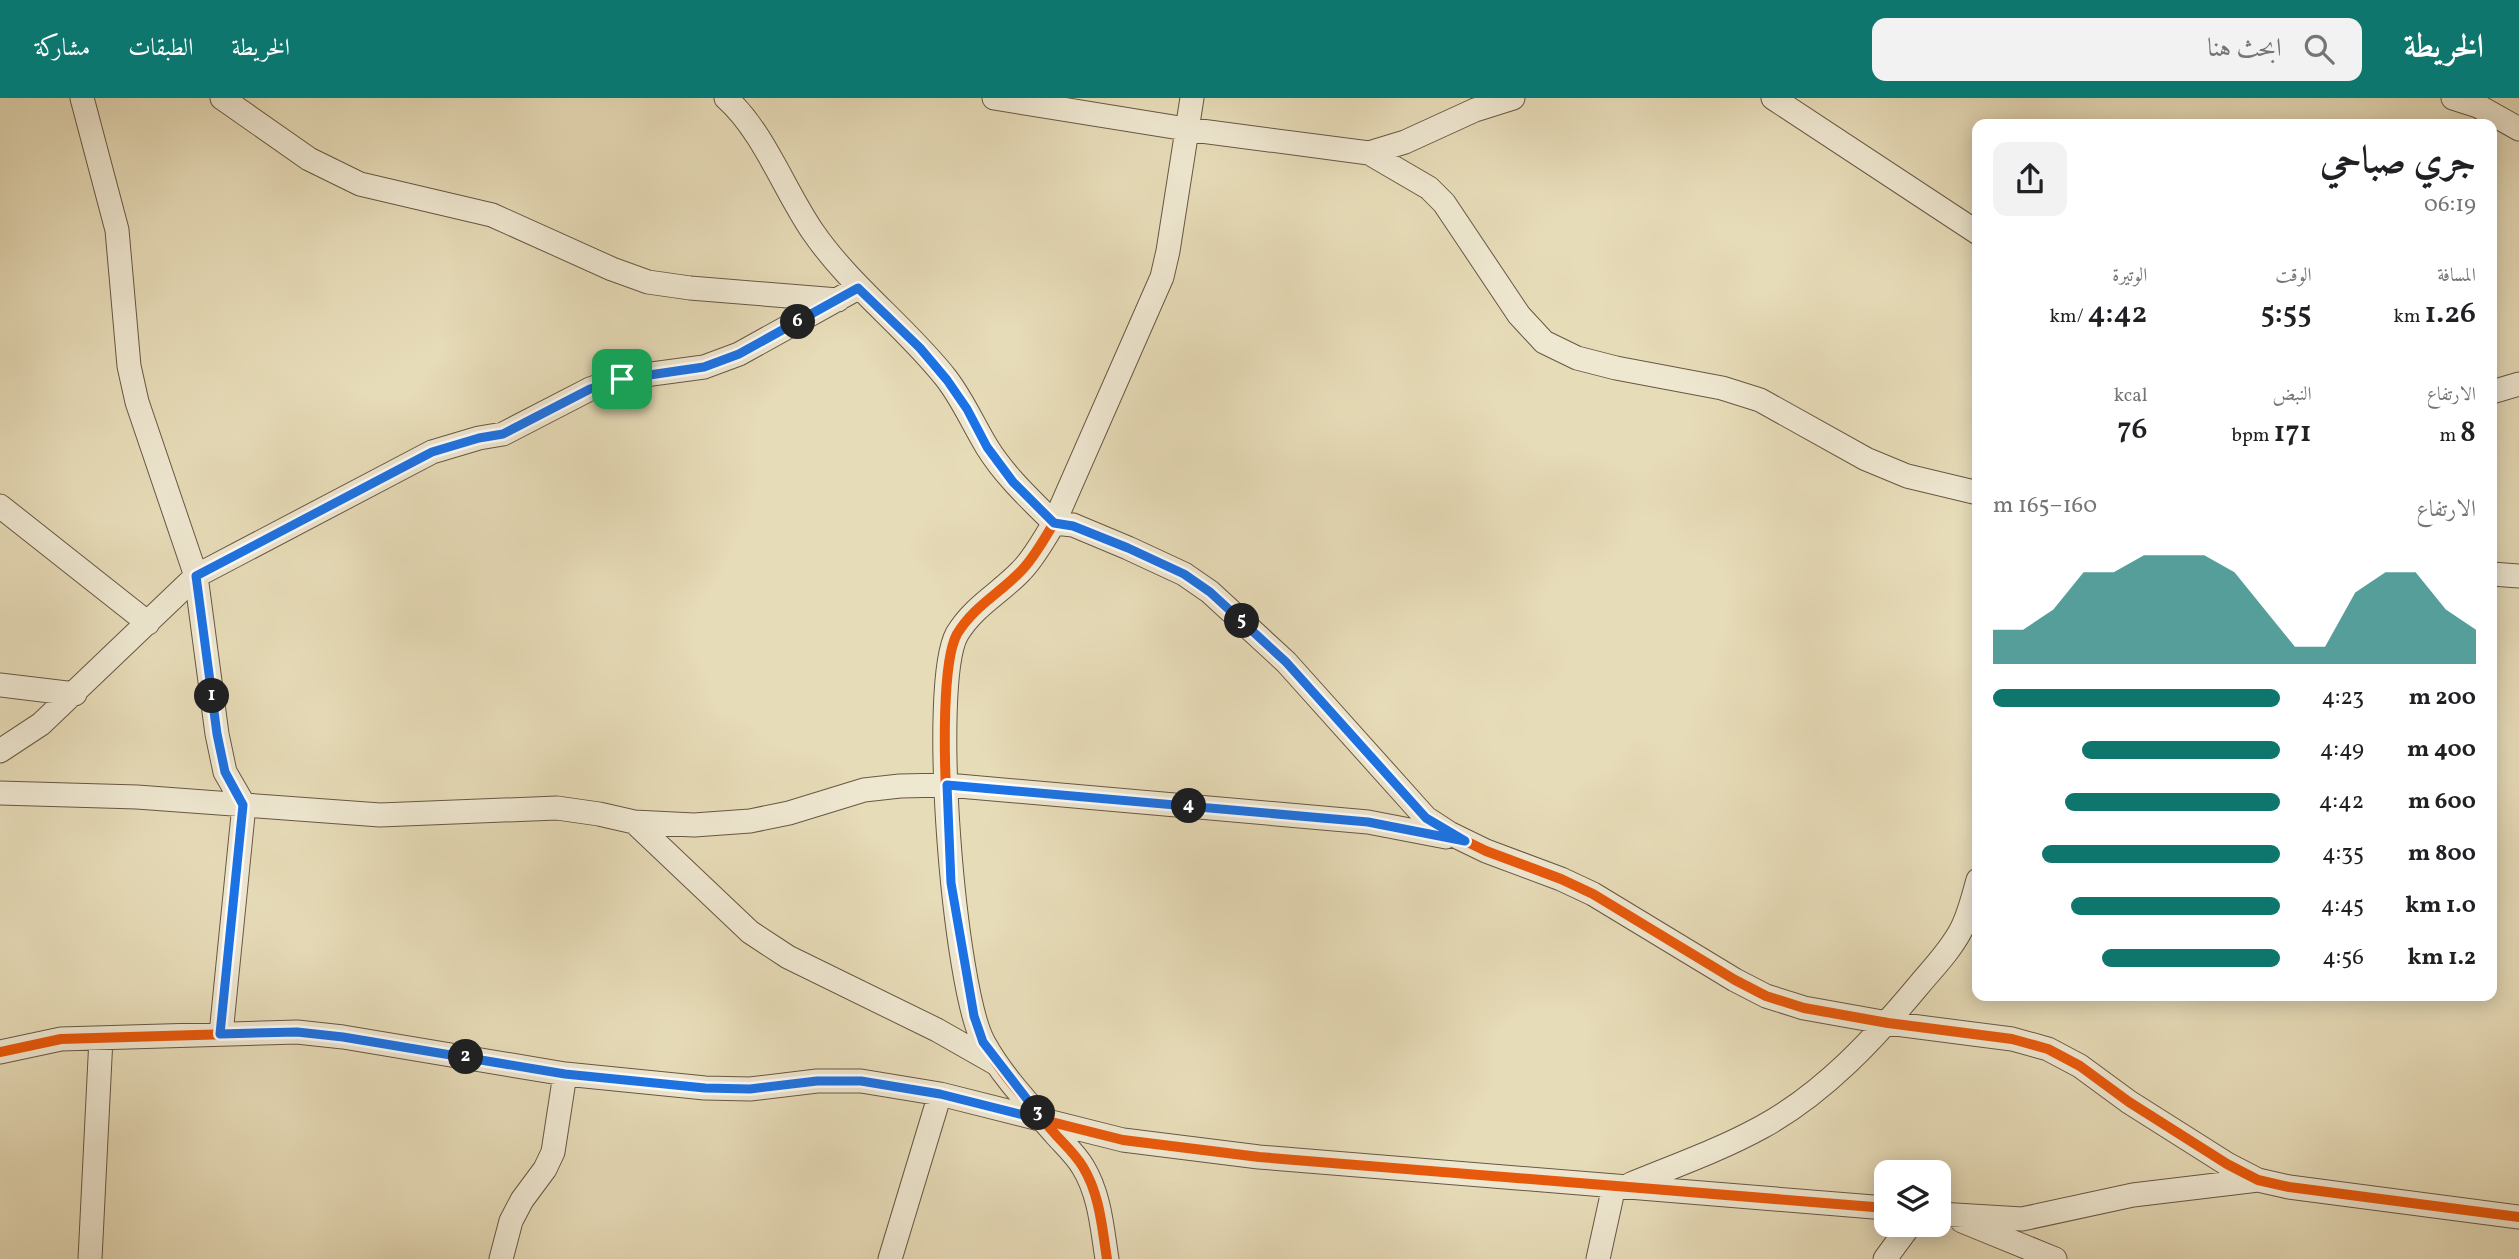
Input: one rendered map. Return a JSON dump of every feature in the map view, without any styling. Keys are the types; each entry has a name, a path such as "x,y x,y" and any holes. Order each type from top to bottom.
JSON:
{"street":[{"path":"82,98 117,230 129,366 137,402 196,576 217,734 225,772 243,805 220,1034"},
{"path":"222,98 309,159 360,184 492,215 612,269 648,282 838,300"},
{"path":"726,98 750,127 811,230 834,261 920,348 947,380 967,409 987,447 1013,482 1054,523 1073,526 1128,548 1184,574 1210,592 1286,662 1426,818 1465,841 1593,894 1766,996 1804,1007 1888,1023 2012,1039 2048,1049 2080,1066 2227,1164 2258,1180 2288,1187 2519,1217"},
{"path":"994,98 1186,129 1369,153 1429,188 1444,203 1519,315 1544,342 1577,358 1722,388 1760,400 1886,468 1907,476 1972,492"},
{"path":"1107,1259 1097,1200 1083,1167 983,1042 974,1016 951,883 944,706 948,662 956,636 976,608 1023,570 1054,523 1162,277 1192,98"},
{"path":"1369,153 1405,142 1475,110 1513,98"},
{"path":"1773,98 1972,229"},
{"path":"2453,98 2478,106 2519,129"},
{"path":"0,751 41,724 75,694 196,576 432,452 503,434 601,385 622,379 704,367 739,354 858,288"},
{"path":"2497,391 2519,384"},
{"path":"0,506 148,623"},
{"path":"2497,574 2519,576"},
{"path":"0,685 75,694"},
{"path":"0,793 137,797 380,815 557,808 634,822 694,825 750,821 789,813 864,790 947,785 1368,822 1465,841"},
{"path":"634,822 750,932 788,957 937,1030 1002,1067"},
{"path":"1619,1186 1709,1152 1762,1127 1829,1080 1888,1023 1949,949 1961,931 1972,898"},
{"path":"0,1052 61,1039 297,1032 343,1037 565,1074 705,1088 750,1089 817,1081 861,1081 940,1094 1123,1140 1259,1157 1874,1207"},
{"path":"90,1259 101,1038"},
{"path":"501,1259 511,1221 553,1152 565,1074"},
{"path":"890,1259 940,1094"},
{"path":"1951,1215 2022,1219 2146,1193 2258,1180"},
{"path":"1598,1259 1619,1186"},
{"path":"1951,1217 2055,1259"},
{"path":"1885,1259 1901,1237"}],"cycle path":[{"path":"1107,1259 1097,1200 1083,1167 1008,1079 984,1043 973,1012 963,964 949,838 945,712 949,664 957,634 971,616 1026,566 1054,523 1073,525 1128,548 1184,574 1210,592 1286,662 1426,818 1486,851 1593,894 1766,996 1804,1008 1888,1023 2012,1039 2048,1049 2080,1066 2129,1102 2227,1164 2258,1180 2289,1187 2519,1217"},
{"path":"0,1052 61,1039 297,1032 343,1037 565,1074 705,1088 750,1089 817,1081 861,1081 940,1094 1123,1140 1259,1157 1874,1207"}],"route":[{"path":"858,288 920,348 947,380 967,409 987,447 1013,482 1054,523 1073,526 1128,548 1184,574 1210,592 1286,662 1426,818 1465,841 1368,822 947,785 951,883 974,1016 983,1042 1043,1120 940,1094 861,1081 817,1081 750,1089 705,1088 565,1074 343,1037 297,1032 220,1034 243,805 225,772 217,734 196,576 432,452 503,434 590,389 622,379 704,367 739,354 858,288"}]}
